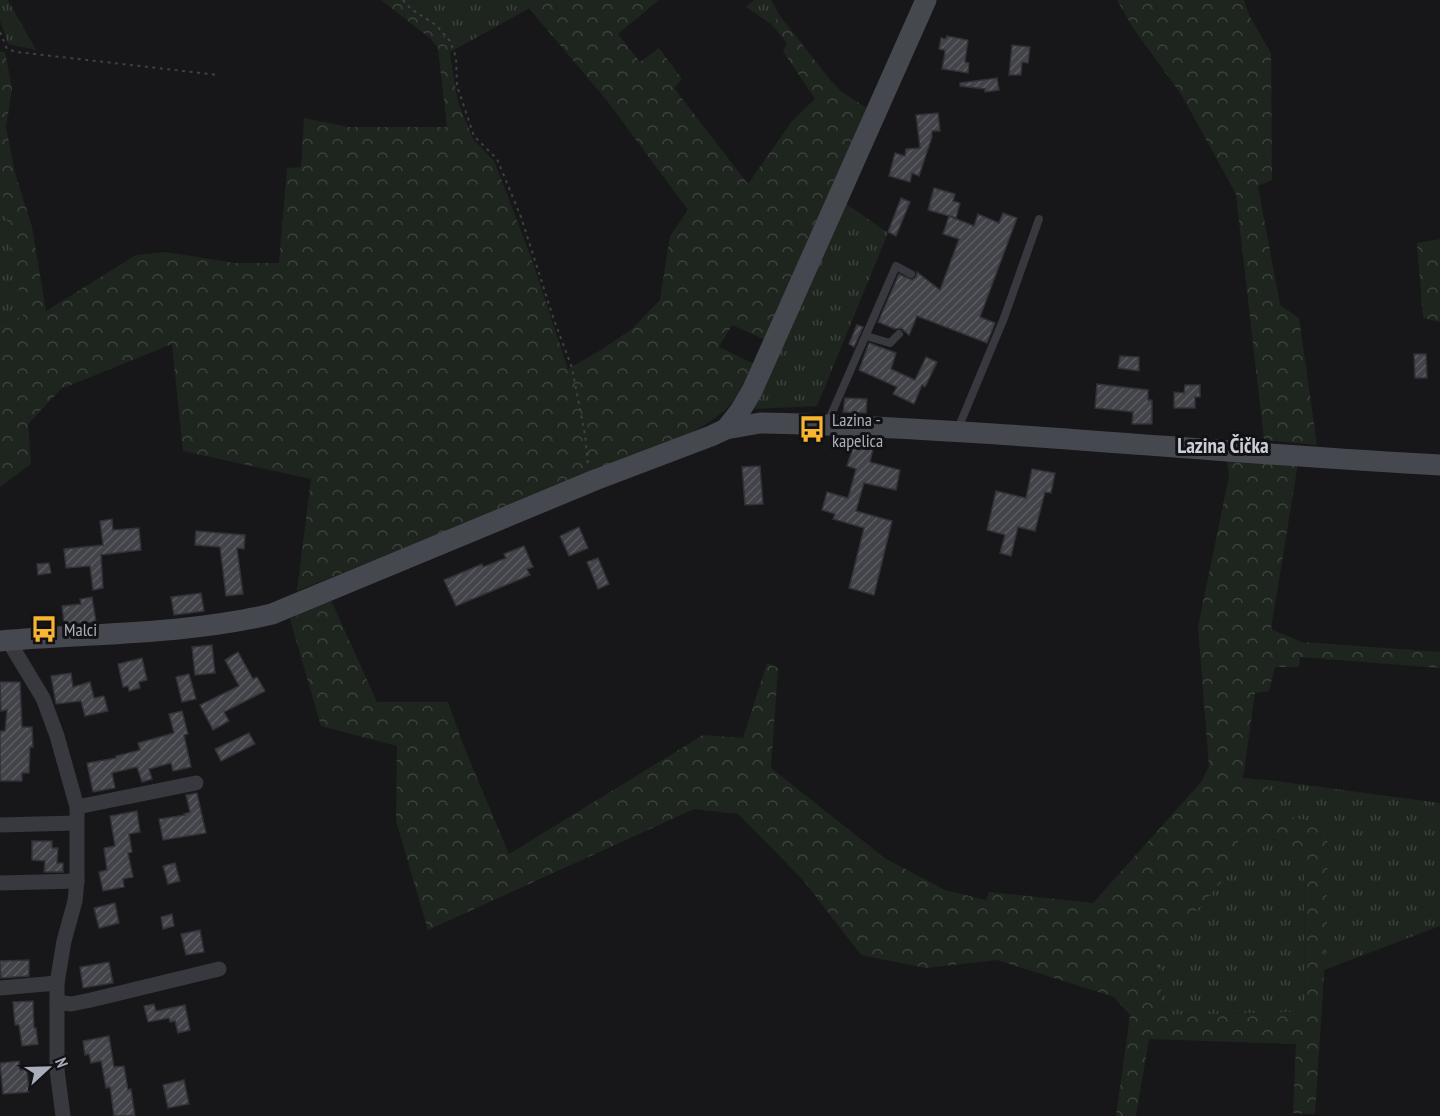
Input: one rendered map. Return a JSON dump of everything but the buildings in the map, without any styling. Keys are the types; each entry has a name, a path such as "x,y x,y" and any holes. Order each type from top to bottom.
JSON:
{"main road":[{"path":"726,429 752,391 926,0"},
{"path":"4,640 195,627 245,621 272,614 595,480 726,429 760,423 1100,440 1440,465"}],"street":[{"path":"4,640 43,698 57,736 77,807 75,901 64,941 57,983 57,1070 63,1116"},
{"path":"77,807 196,783"},
{"path":"0,825 76,823"},
{"path":"0,883 77,881"},
{"path":"57,1002 71,1004 81,1002 219,969"},
{"path":"0,988 57,983"}],"lane":[{"path":"956,432 1004,318 1039,219"},
{"path":"827,425 896,266 911,274"},
{"path":"866,336 890,343 899,334"}],"path":[{"path":"403,0 411,9 436,25 450,40 456,57 457,86 474,136 497,159 521,217 572,368 585,435 588,465 595,480"},
{"path":"0,32 7,49 17,52 218,75"}],"green space":[{"path":"0,0 8,0 36,50 8,44 0,20"},
{"path":"381,0 400,0 435,28 448,42 458,102 473,139 494,161 532,260 568,369 632,329 660,300 670,236 688,210 608,102 522,0 659,0 618,34 640,62 659,48 682,79 674,88 748,184 792,121 815,99 783,51 787,43 771,24 780,16 831,81 842,92 870,110 768,341 732,325 719,347 754,364 736,398 711,421 688,434 297,591 311,479 183,451 172,344 61,389 28,424 31,464 0,487 0,323 23,317 0,176 0,52 5,52 12,89 6,127 15,173 32,227 46,311 136,255 165,252 235,263 279,263 287,168 301,167 304,118 348,127 447,127 438,48 431,39"},
{"path":"400,0 522,0 530,8 450,52 448,42"},
{"path":"754,0 771,0 780,16 771,24 746,7"},
{"path":"1117,0 1244,0 1250,17 1271,53 1272,180 1258,186 1280,305 1299,318 1317,445 1264,440 1236,194 1181,94 1133,28"},
{"path":"0,176 23,317 0,323"},
{"path":"845,203 888,233 817,406 751,409 766,385"},
{"path":"1440,239 1440,322 1423,318 1417,243"},
{"path":"1227,460 1298,463 1271,629 1302,642 1440,652 1440,668 1300,657 1299,667 1275,667 1269,691 1255,693 1243,778 1268,780 1266,813 1328,824 1326,943 1315,1114 1293,1113 1296,1044 1149,1039 1136,1116 1116,1116 1130,1015 1114,997 997,960 926,968 861,955 803,880 738,814 694,809 428,930 396,821 397,746 321,726 290,619 330,598 377,702 448,702 464,747 509,854 703,735 743,738 767,663 778,668 771,768 886,859 945,890 986,900 989,892 1093,903 1202,781 1209,766 1198,627 1229,476","holes":["1253,836 1282,844 1304,864 1305,1012 1166,1015 1163,1010 1158,954 1239,862 1238,840"]},
{"path":"1268,780 1440,803 1440,926 1324,970 1328,824 1266,813"},
{"path":"1253,836 1282,844 1304,864 1305,1012 1166,1015 1163,1010 1158,954 1239,862 1238,840"}],"place":[{"name":"Lazina - kapelica","path":"812,429"},
{"name":"Malci","path":"44,629"}],"district":[{"name":"Lazina Čička","path":"1223,445"}]}
